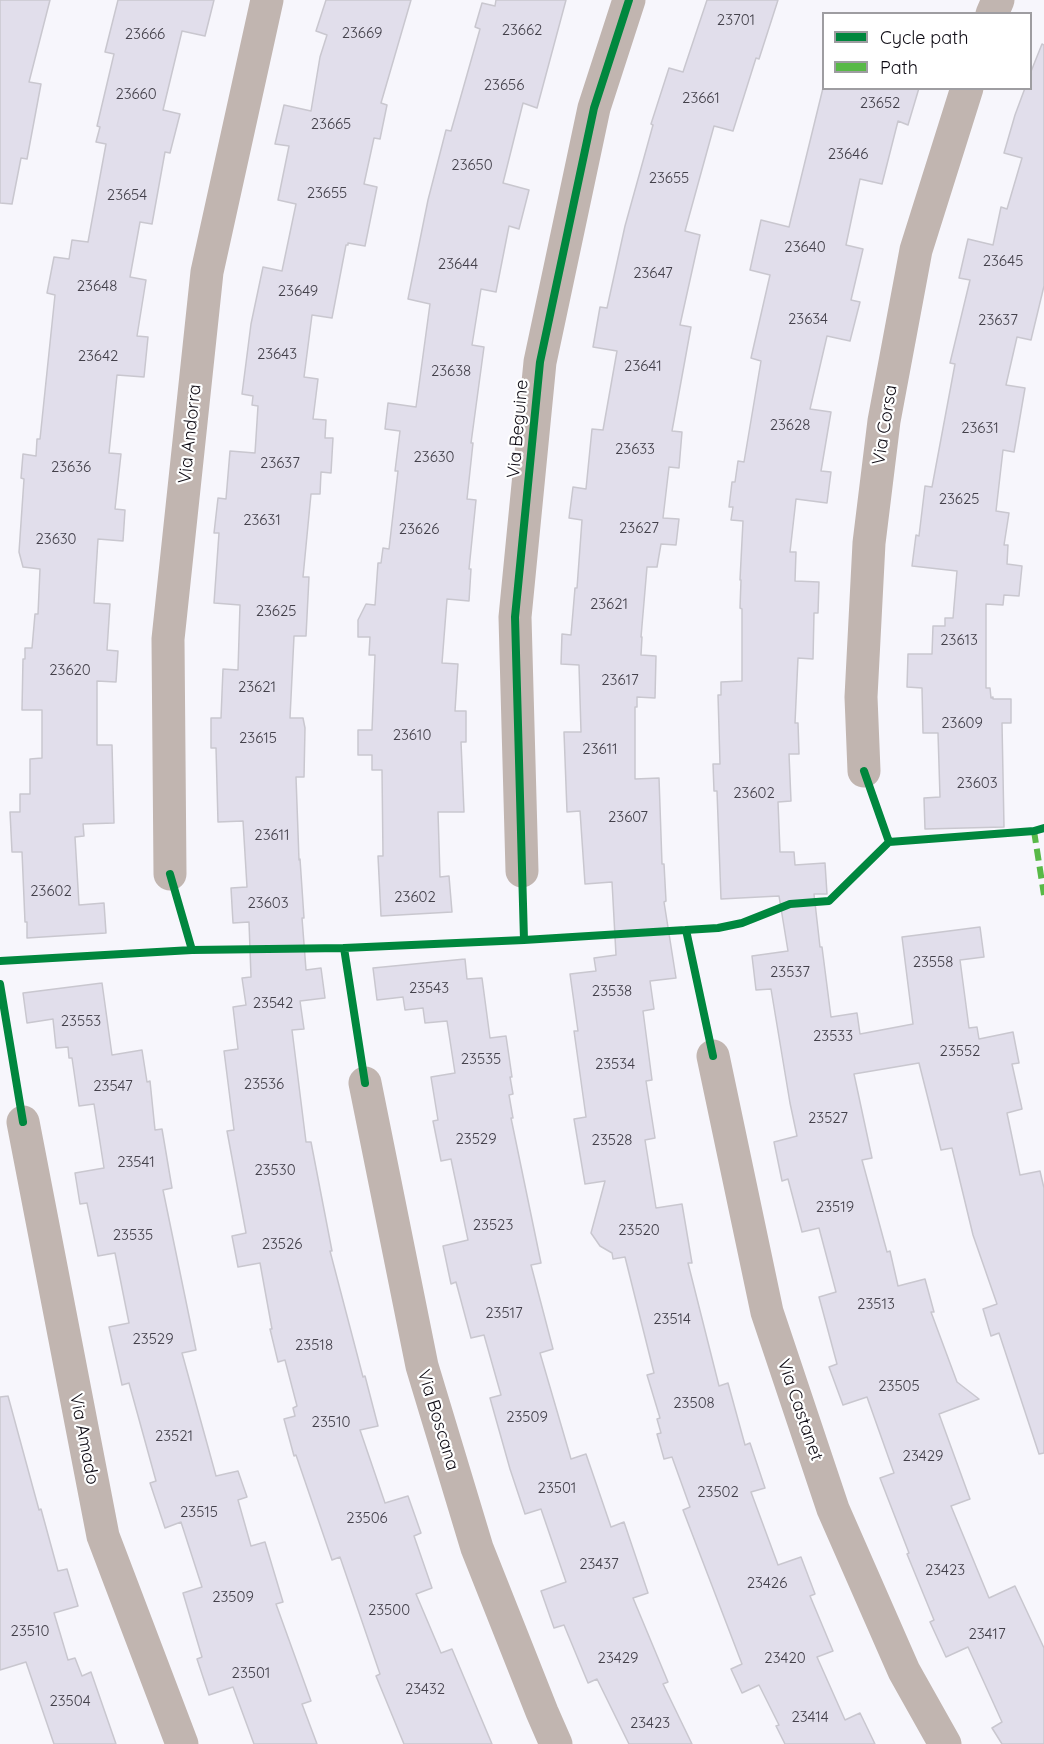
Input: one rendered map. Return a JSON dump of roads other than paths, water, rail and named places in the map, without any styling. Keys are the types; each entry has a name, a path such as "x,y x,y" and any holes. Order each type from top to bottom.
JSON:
{"street":[{"name":"Via Andorra","path":"171,874 168,639 207,272 267,0"},
{"name":"Via Beguine","path":"522,871 515,617 540,362 594,108 629,0"},
{"name":"Via Corsa","path":"864,771 861,697 869,543 884,421 916,250 966,90"},
{"name":"Via Castanet","path":"713,1056 767,1312 833,1509 904,1671 945,1744"},
{"name":"Via Boscana","path":"364,1083 422,1366 477,1548 556,1744"},
{"name":"Via Amado","path":"23,1122 103,1536 182,1744"}]}
